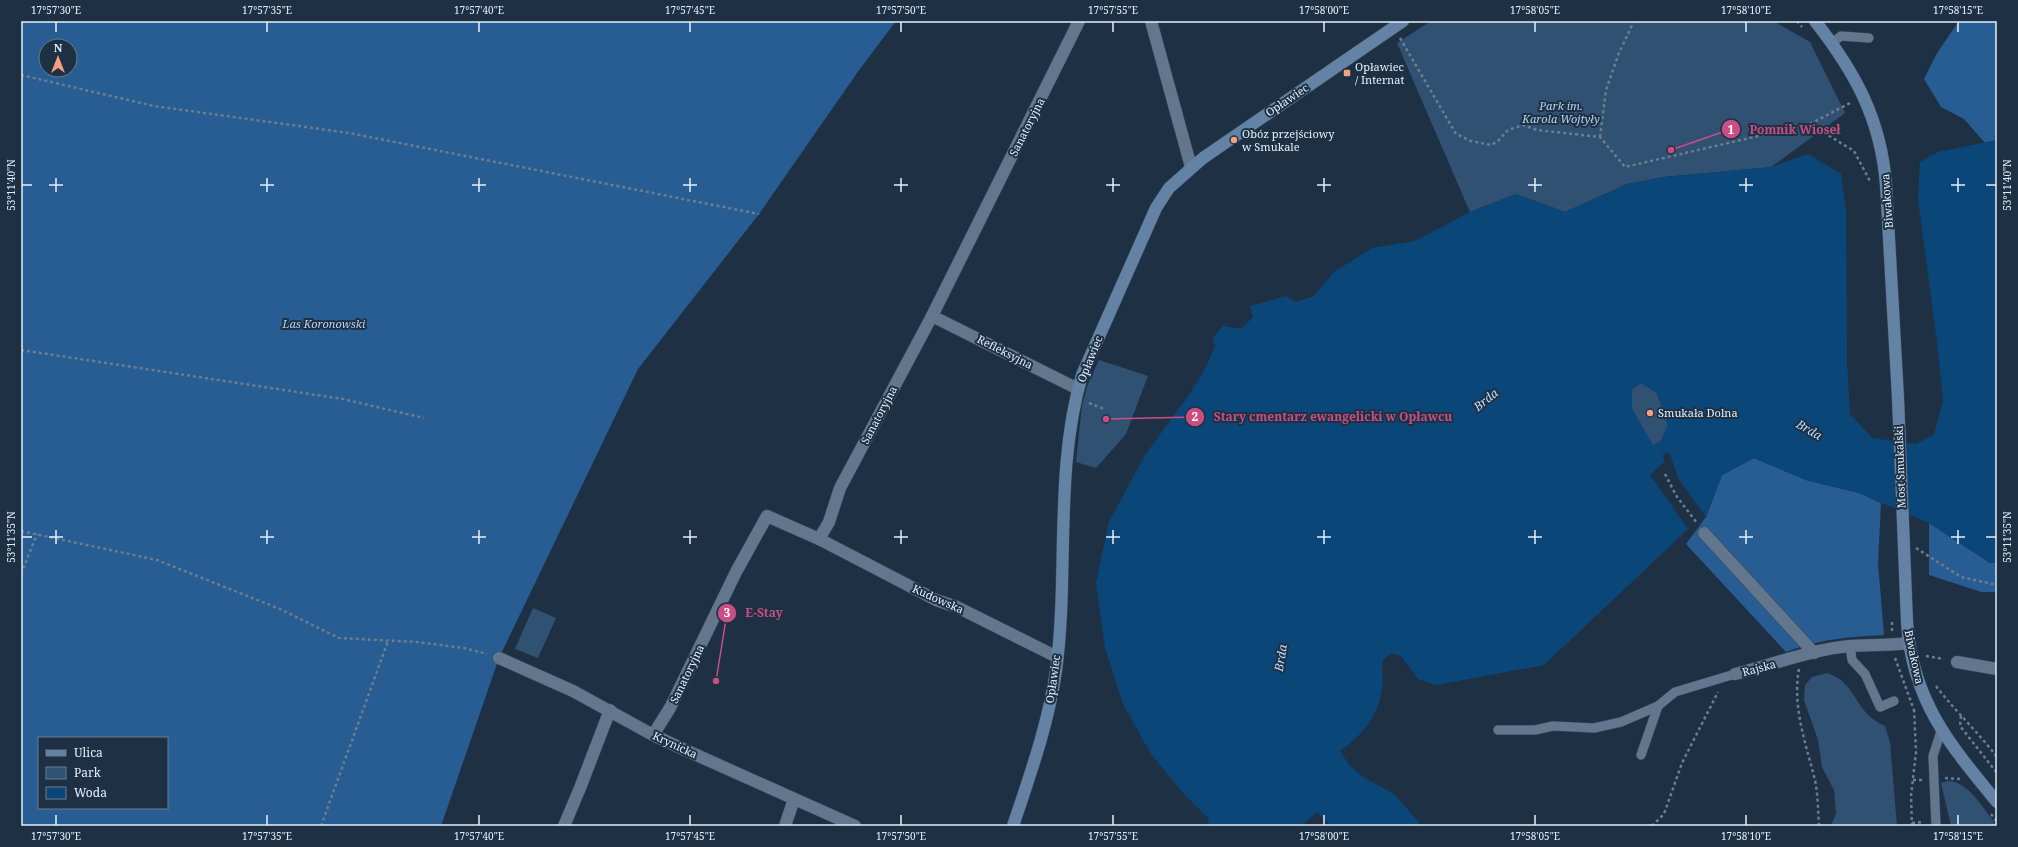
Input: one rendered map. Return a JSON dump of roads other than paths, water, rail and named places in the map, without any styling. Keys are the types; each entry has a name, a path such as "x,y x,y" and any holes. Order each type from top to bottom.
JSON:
{"street":[{"name":"Sanatoryjna","path":"653,735 670,708 736,572 767,516 820,539 829,522 840,488 932,316 1079,21"},
{"path":"1151,21 1191,168"},
{"name":"Biwakowa","path":"1815,21 1853,74 1862,92 1878,135 1883,155 1898,398"},
{"name":"Opławiec","path":"1013,826 1047,718 1057,657 1070,439 1078,389 1097,340 1156,208 1169,188 1191,168 1225,142 1398,24"},
{"name":"Refleksyjna","path":"932,316 1078,389"},
{"name":"Most Smukalski","path":"1898,398 1903,536"},
{"path":"1704,533 1814,653"},
{"name":"Biwakowa","path":"1903,536 1908,644 1918,683 1942,731 1993,807"},
{"name":"Kudowska","path":"820,539 936,600 957,607 1057,657"},
{"name":"Rajska","path":"1735,674 1814,653 1850,646 1891,646 1908,644"},
{"name":"Krynicka","path":"499,658 573,691 653,735 855,826"},
{"path":"1957,662 1997,669"},
{"path":"564,826 610,710"},
{"path":"785,826 794,799"}],"lane":[{"path":"1832,43 1841,36 1869,38"},
{"path":"1850,646 1852,660 1865,674 1880,707 1894,701"},
{"path":"1498,730 1534,730 1553,726 1594,728 1621,722 1658,706 1675,692 1735,674"},
{"path":"1641,755 1658,706"},
{"path":"1936,826 1933,756 1942,731"}],"water":[{"name":"Brda","path":"1997,140 1997,563 1990,563 1929,523 1859,493 1806,480 1754,458 1722,475 1706,517 1678,478 1670,454 1663,453 1664,462 1650,475 1688,529 1544,665 1436,685 1418,679 1401,656 1391,653 1383,660 1382,690 1379,703 1366,727 1354,740 1340,751 1349,765 1361,776 1394,794 1422,826 1331,826 1317,812 1302,826 1209,826 1208,818 1184,794 1151,754 1123,704 1105,648 1096,583 1109,522 1145,455 1191,392 1204,371 1215,346 1213,338 1223,326 1241,329 1253,317 1250,306 1286,296 1296,302 1314,296 1334,272 1372,248 1415,241 1470,212 1516,194 1565,212 1627,184 1664,177 1771,167 1808,154 1841,174 1846,211 1847,362 1850,414 1872,438 1916,444 1934,435 1943,400 1937,342 1918,199 1920,162 1938,152","holes":["1641,383 1657,393 1668,425 1661,441 1653,445 1632,409 1632,389"]}],"place":[{"name":"Opławiec / Internat","path":"1347,73"},
{"name":"Obóz przejściowy w Smukale","path":"1234,140"},
{"name":"Pomnik Wioseł","path":"1671,150"},
{"name":"Smukała Dolna","path":"1650,413"},
{"name":"Stary cmentarz ewangelicki w Opławcu","path":"1106,419"},
{"name":"E-Stay","path":"716,681"}],"park label":[{"name":"Park im. Karola Wojtyły","path":"1561,112"},
{"name":"Las Koronowski","path":"324,324"}]}
